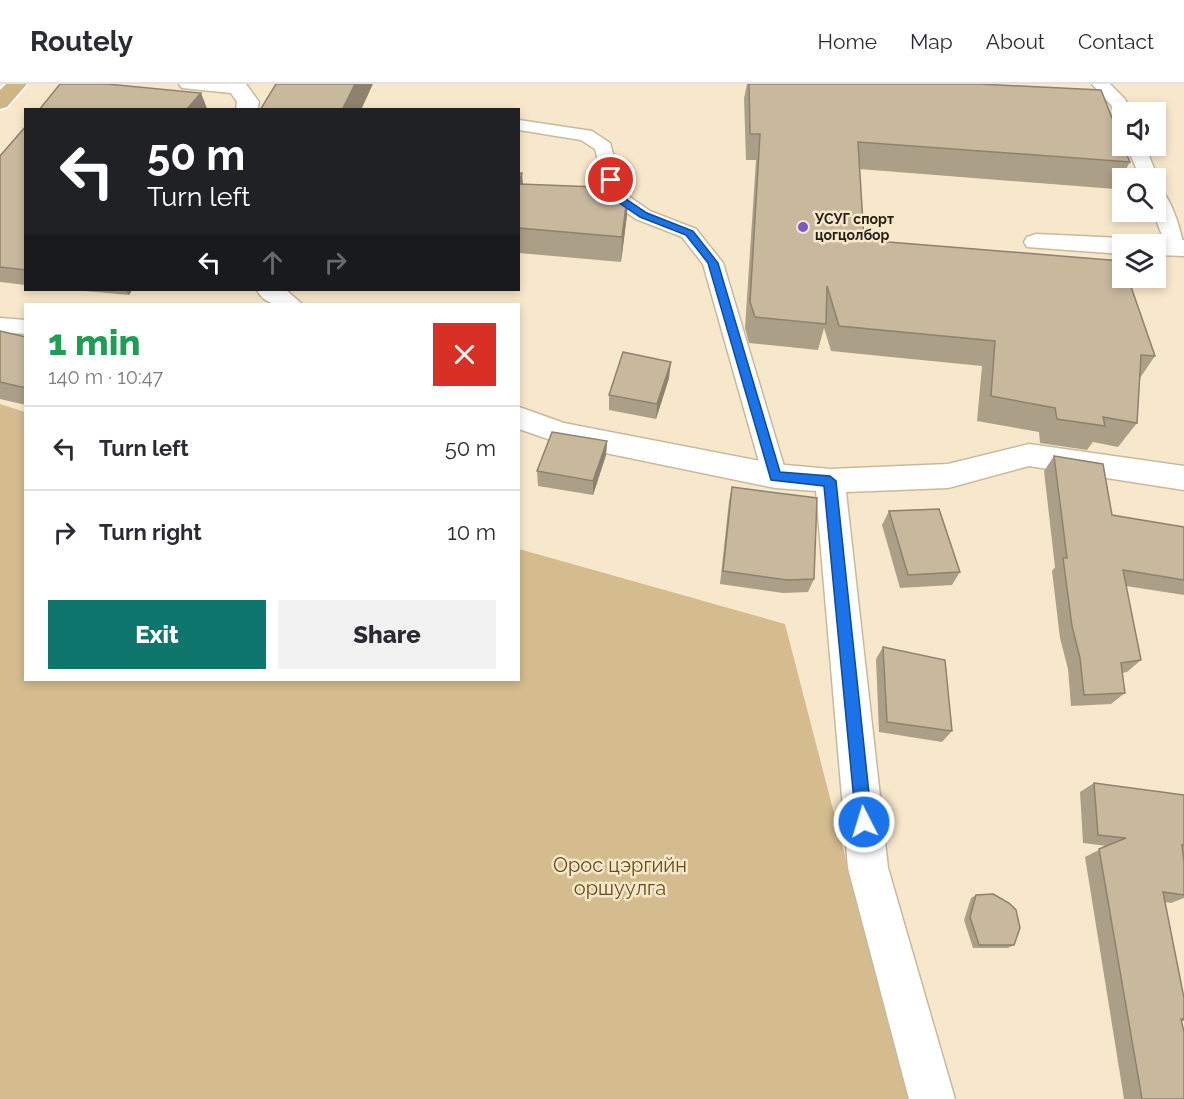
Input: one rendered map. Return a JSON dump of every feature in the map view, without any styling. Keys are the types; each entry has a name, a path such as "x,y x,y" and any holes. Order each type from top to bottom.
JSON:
{"main road":[{"path":"0,103 17,84"}],"street":[{"path":"189,84 238,87 248,102 246,108"},
{"path":"1036,242 1112,246"},
{"path":"270,291 288,303"},
{"path":"520,418 562,433 775,476 830,481 948,476 1029,455 1184,478"},
{"path":"830,481 868,868 932,1099"}],"lane":[{"path":"1100,84 1118,102"},
{"path":"520,125 586,135 604,147 615,196 643,215 689,233 713,263 775,476"},
{"path":"1164,222 1172,247"},
{"path":"0,325 24,327"}],"green space":[{"name":"Орос цэргийн оршуулга","path":"0,404 24,412 24,681 520,681 520,549 785,624 908,1099 0,1099"}],"building":[{"path":"60,84 107,84 201,93 188,108 41,108"},
{"path":"276,84 355,84 343,108 261,108"},
{"name":"УСУГ спорт цогцолбор","path":"749,84 979,84 1101,90 1112,118 1112,156 1127,156 1130,162 858,142 864,240 1112,260 1112,288 1131,288 1155,356 1141,355 1137,423 1103,417 1105,426 1057,419 1055,408 991,396 995,341 839,326 827,286 826,324 755,317 750,302 760,134 750,134"},
{"path":"24,128 24,270 0,267 0,156"},
{"path":"520,184 628,190 622,237 520,228"},
{"path":"0,331 24,337 24,388 0,382"},
{"path":"623,352 671,362 657,404 609,395"},
{"path":"552,432 607,441 593,481 537,471"},
{"path":"1054,456 1103,464 1112,515 1184,527 1184,580 1123,570 1141,660 1121,663 1125,693 1084,695 1063,558 1067,558"},
{"path":"732,487 817,498 814,579 787,580 723,571"},
{"path":"939,509 960,572 908,575 889,511"},
{"path":"883,647 945,660 952,731 887,722"},
{"path":"1094,783 1184,795 1184,845 1182,845 1184,895 1163,892 1184,998 1184,1019 1181,1019 1184,1032 1184,1099 1142,1099 1099,849 1126,838 1098,835"},
{"path":"993,894 1016,910 1020,928 1014,945 979,945 970,917 976,895"}],"place":[{"name":"УСУГ спорт цогцолбор","path":"803,227"}],"route":[{"path":"611,180 615,196 643,215 689,233 713,263 775,476 830,481 864,822"}]}
